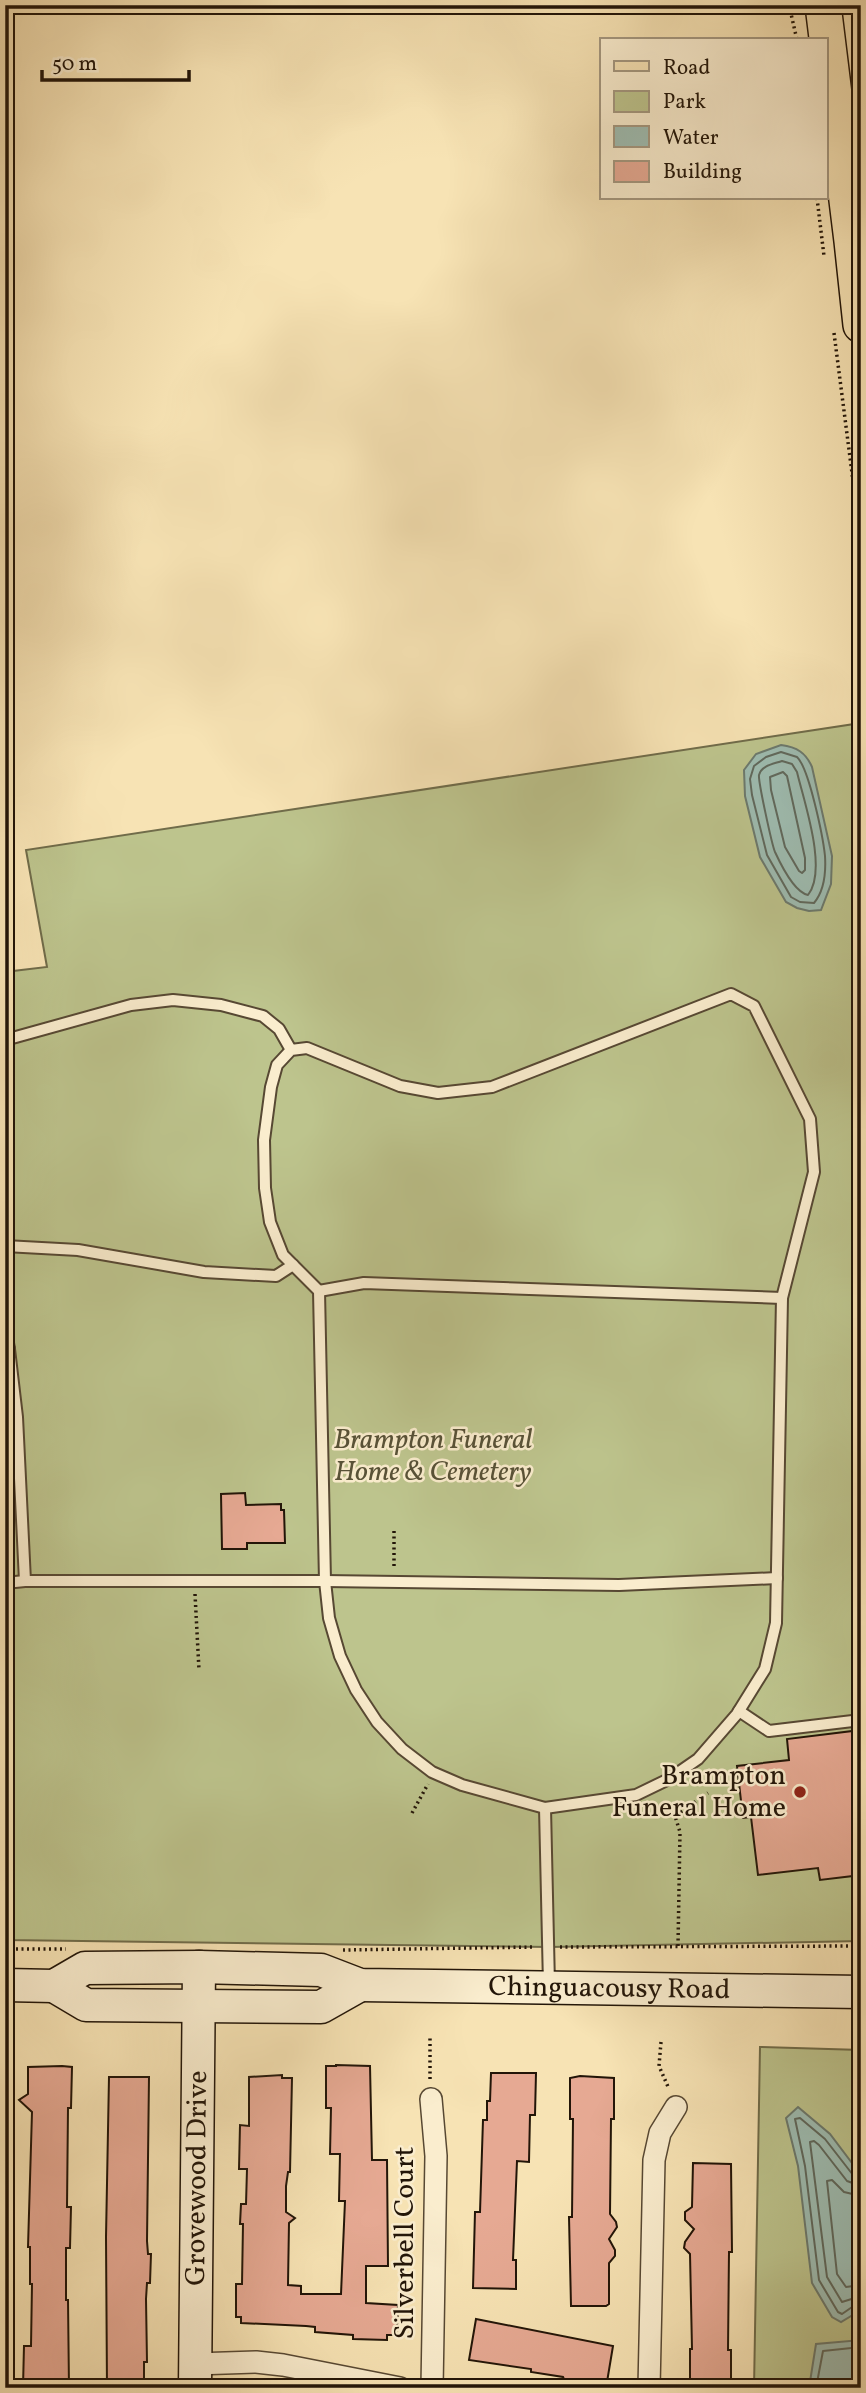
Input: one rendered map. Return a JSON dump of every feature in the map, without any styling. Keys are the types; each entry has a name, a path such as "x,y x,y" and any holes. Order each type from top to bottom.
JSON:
{"main road":[{"path":"823,5 825,38"},
{"path":"828,71 847,323"},
{"name":"Chinguacousy Road","path":"54,1986 85,1968 199,1967 321,1970 360,1985 861,1992"},
{"name":"Grovewood Drive","path":"195,2376 199,1967"},
{"path":"5,1986 54,1986 86,2005 321,2007 360,1985"}],"street":[{"name":"Silverbell Court","path":"431,2099 436,2155 432,2388"},
{"path":"649,2388 654,2160 660,2133 676,2107"},
{"path":"195,2376 256,2362 400,2388"}],"lane":[{"path":"731,994 754,1006 810,1119 814,1172 782,1298 775,1623 765,1670 739,1711 698,1759 669,1779 636,1795 545,1808 462,1785 434,1773 402,1749 377,1722 356,1690 336,1643 329,1618 325,1581 319,1291 293,1265 284,1255 270,1222 265,1188 264,1140 271,1087 277,1065 291,1049 307,1048 400,1086 438,1093 492,1087 731,994"},
{"path":"5,1040 131,1005 173,1000 220,1005 262,1016 279,1030 291,1049"},
{"path":"5,1246 78,1250 204,1272 248,1275 276,1276 293,1265"},
{"path":"319,1291 364,1283 782,1298"},
{"path":"5,1325 17,1417 25,1581"},
{"path":"5,1583 325,1581 619,1585 777,1578"},
{"path":"739,1711 769,1731 861,1720"},
{"path":"545,1808 549,1988"}],"path":[{"path":"789,5 797,38"},
{"path":"817,200 826,267"},
{"path":"847,323 861,543"},
{"path":"394,1531 394,1582"},
{"path":"195,1581 199,1670"},
{"path":"412,1813 434,1773"},
{"path":"678,1946 680,1832 675,1816 708,1793"},
{"path":"333,1950 861,1946"},
{"path":"5,1949 75,1950"},
{"path":"430,2035 431,2099"},
{"path":"661,2042 659,2066 676,2107"}],"green space":[{"name":"Brampton Funeral Home & Cemetery","path":"861,723 861,1941 550,1947 5,1940 5,972 47,967 26,850"},
{"path":"760,2047 861,2050 861,2388 754,2388"}],"water":[{"path":"781,745 800,751 812,767 832,856 831,884 821,910 809,911 786,902 760,857 745,796 744,770 756,754"},
{"path":"798,2107 830,2134 861,2175 861,2310 841,2322 832,2317 812,2283 798,2166 786,2118"},
{"path":"861,2340 861,2388 809,2388 816,2344"}],"building":[{"path":"245,1493 246,1505 281,1504 281,1510 284,1510 285,1543 247,1543 247,1549 222,1549 221,1494"},
{"name":"Brampton Funeral Home","path":"861,1730 861,1875 820,1880 818,1868 758,1875 751,1817 743,1818 737,1766 789,1760 787,1739"},
{"path":"326,2066 370,2066 372,2160 387,2160 388,2266 366,2266 366,2303 398,2305 396,2335 387,2335 387,2340 353,2339 353,2335 315,2332 315,2327 241,2323 241,2317 236,2317 236,2284 242,2284 243,2224 240,2224 241,2204 246,2204 247,2169 239,2169 240,2125 249,2126 249,2077 282,2075 282,2078 292,2078 290,2172 286,2186 286,2212 295,2218 289,2223 288,2285 301,2286 301,2294 341,2294 345,2201 339,2201 340,2154 330,2154 331,2108 326,2108"},
{"path":"28,2067 72,2067 71,2108 68,2108 67,2207 71,2207 70,2248 66,2248 69,2388 23,2387 24,2346 31,2346 32,2284 28,2247 32,2112 19,2100 28,2094"},
{"path":"491,2073 536,2073 535,2115 530,2115 529,2162 517,2161 513,2260 516,2260 516,2289 473,2288 475,2212 480,2212 483,2120 487,2120"},
{"path":"109,2077 149,2077 147,2241 148,2254 151,2254 150,2283 147,2283 146,2299 147,2362 144,2362 144,2387 141,2388 107,2388"},
{"path":"570,2078 614,2078 610,2214 617,2227 609,2239 615,2256 609,2263 609,2304 606,2306 571,2306 569,2217 572,2217 573,2119 570,2119"},
{"path":"693,2163 731,2164 732,2252 729,2252 728,2350 731,2350 731,2388 690,2388 690,2254 684,2248 694,2229 685,2220 685,2212 692,2207"},
{"path":"476,2319 613,2346 606,2388 579,2383 568,2388 563,2377 531,2372 531,2369 469,2360"}],"place":[{"name":"Brampton Funeral Home","path":"800,1792"}]}
